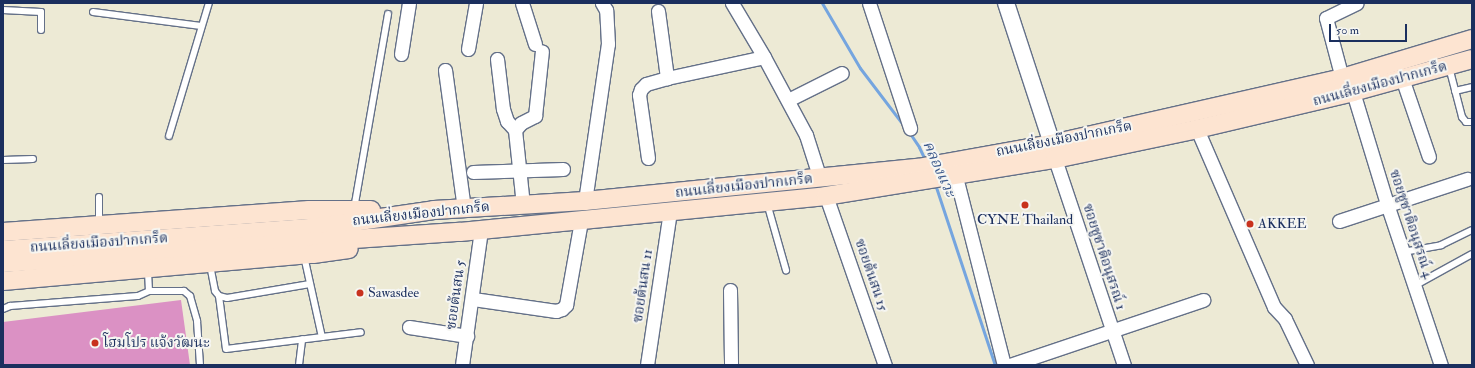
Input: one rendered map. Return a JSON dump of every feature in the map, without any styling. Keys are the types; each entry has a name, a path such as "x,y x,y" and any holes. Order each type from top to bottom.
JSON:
{"main road":[{"name":"ถนนเลี่ยงเมืองปากเกร็ด","path":"1054,151 1342,78 1472,39"},
{"name":"ถนนเลี่ยงเมืองปากเกร็ด","path":"3,250 460,232 826,196 920,174 1196,128 1353,92 1472,59"},
{"name":"ถนนเลี่ยงเมืองปากเกร็ด","path":"3,263 312,228 434,210 585,201 820,179 920,174"},
{"path":"7,235 99,225 309,210 434,210"},
{"path":"3,271 11,281 304,255 460,232"}],"street":[{"path":"401,54 409,3"},
{"path":"468,50 476,3"},
{"path":"515,130 521,123 535,116 539,48 522,3"},
{"path":"585,201 608,44 606,10 602,3"},
{"path":"732,3 764,57 806,135 820,179"},
{"path":"869,3 910,128"},
{"path":"1006,3 1054,151"},
{"path":"1342,78 1326,18 1357,3"},
{"path":"658,10 667,78"},
{"path":"648,158 639,95 646,84 764,57"},
{"path":"497,58 503,109 507,121 515,130 522,205"},
{"path":"445,70 464,208"},
{"path":"788,100 842,73"},
{"path":"1402,78 1429,157"},
{"name":"ซอยชูชาติอนุสรณ์ 4","path":"1353,92 1387,204 1441,365"},
{"path":"1196,128 1274,307 1286,319 1307,365"},
{"name":"ซอยชูชาติอนุสรณ์ 1","path":"1054,151 1124,365"},
{"path":"473,172 563,169"},
{"path":"952,169 1004,365"},
{"path":"1339,221 1467,179"},
{"name":"ซอยต้นสน 15","path":"826,196 885,365"},
{"name":"ซอยต้นสน 11","path":"647,365 670,212"},
{"path":"472,299 556,312 562,310 566,305 581,221"},
{"name":"ซอยต้นสน 5","path":"462,365 481,230"},
{"path":"730,290 731,365"},
{"path":"1010,365 1203,300"},
{"path":"408,327 467,336"}],"lane":[{"path":"169,136 209,3"},
{"path":"3,10 41,12 41,30"},
{"path":"93,12 201,26"},
{"path":"354,210 388,14"},
{"path":"1449,65 1462,117 1466,122 1472,122"},
{"path":"1455,91 1472,87"},
{"path":"3,160 33,159"},
{"path":"99,197 99,225"},
{"path":"766,202 786,270"},
{"path":"1403,252 1441,245 1472,230"},
{"path":"1414,286 1472,254"},
{"path":"304,255 322,337"},
{"path":"210,263 215,291 219,296 226,348 361,332"},
{"path":"148,269 148,291"},
{"path":"219,296 227,298 310,284"},
{"path":"3,309 10,306 138,296 148,291 184,291 190,296 197,321 200,365"},
{"path":"299,365 302,339"}],"building":[{"name":"โฮมโปร แจ้งวัฒนะ","path":"181,300 190,365 3,365 3,322"}],"waterway":[{"name":"คลองแวะ","path":"822,3 860,68 904,126"},
{"name":"คลองแวะ","path":"909,132 919,147 925,160"},
{"name":"คลองแวะ","path":"935,184 995,365"}],"place":[{"name":"CYNE Thailand","path":"1025,205"},
{"name":"AKKEE","path":"1250,224"},
{"name":"Sawasdee","path":"360,293"},
{"name":"โฮมโปร แจ้งวัฒนะ","path":"95,343"}]}
